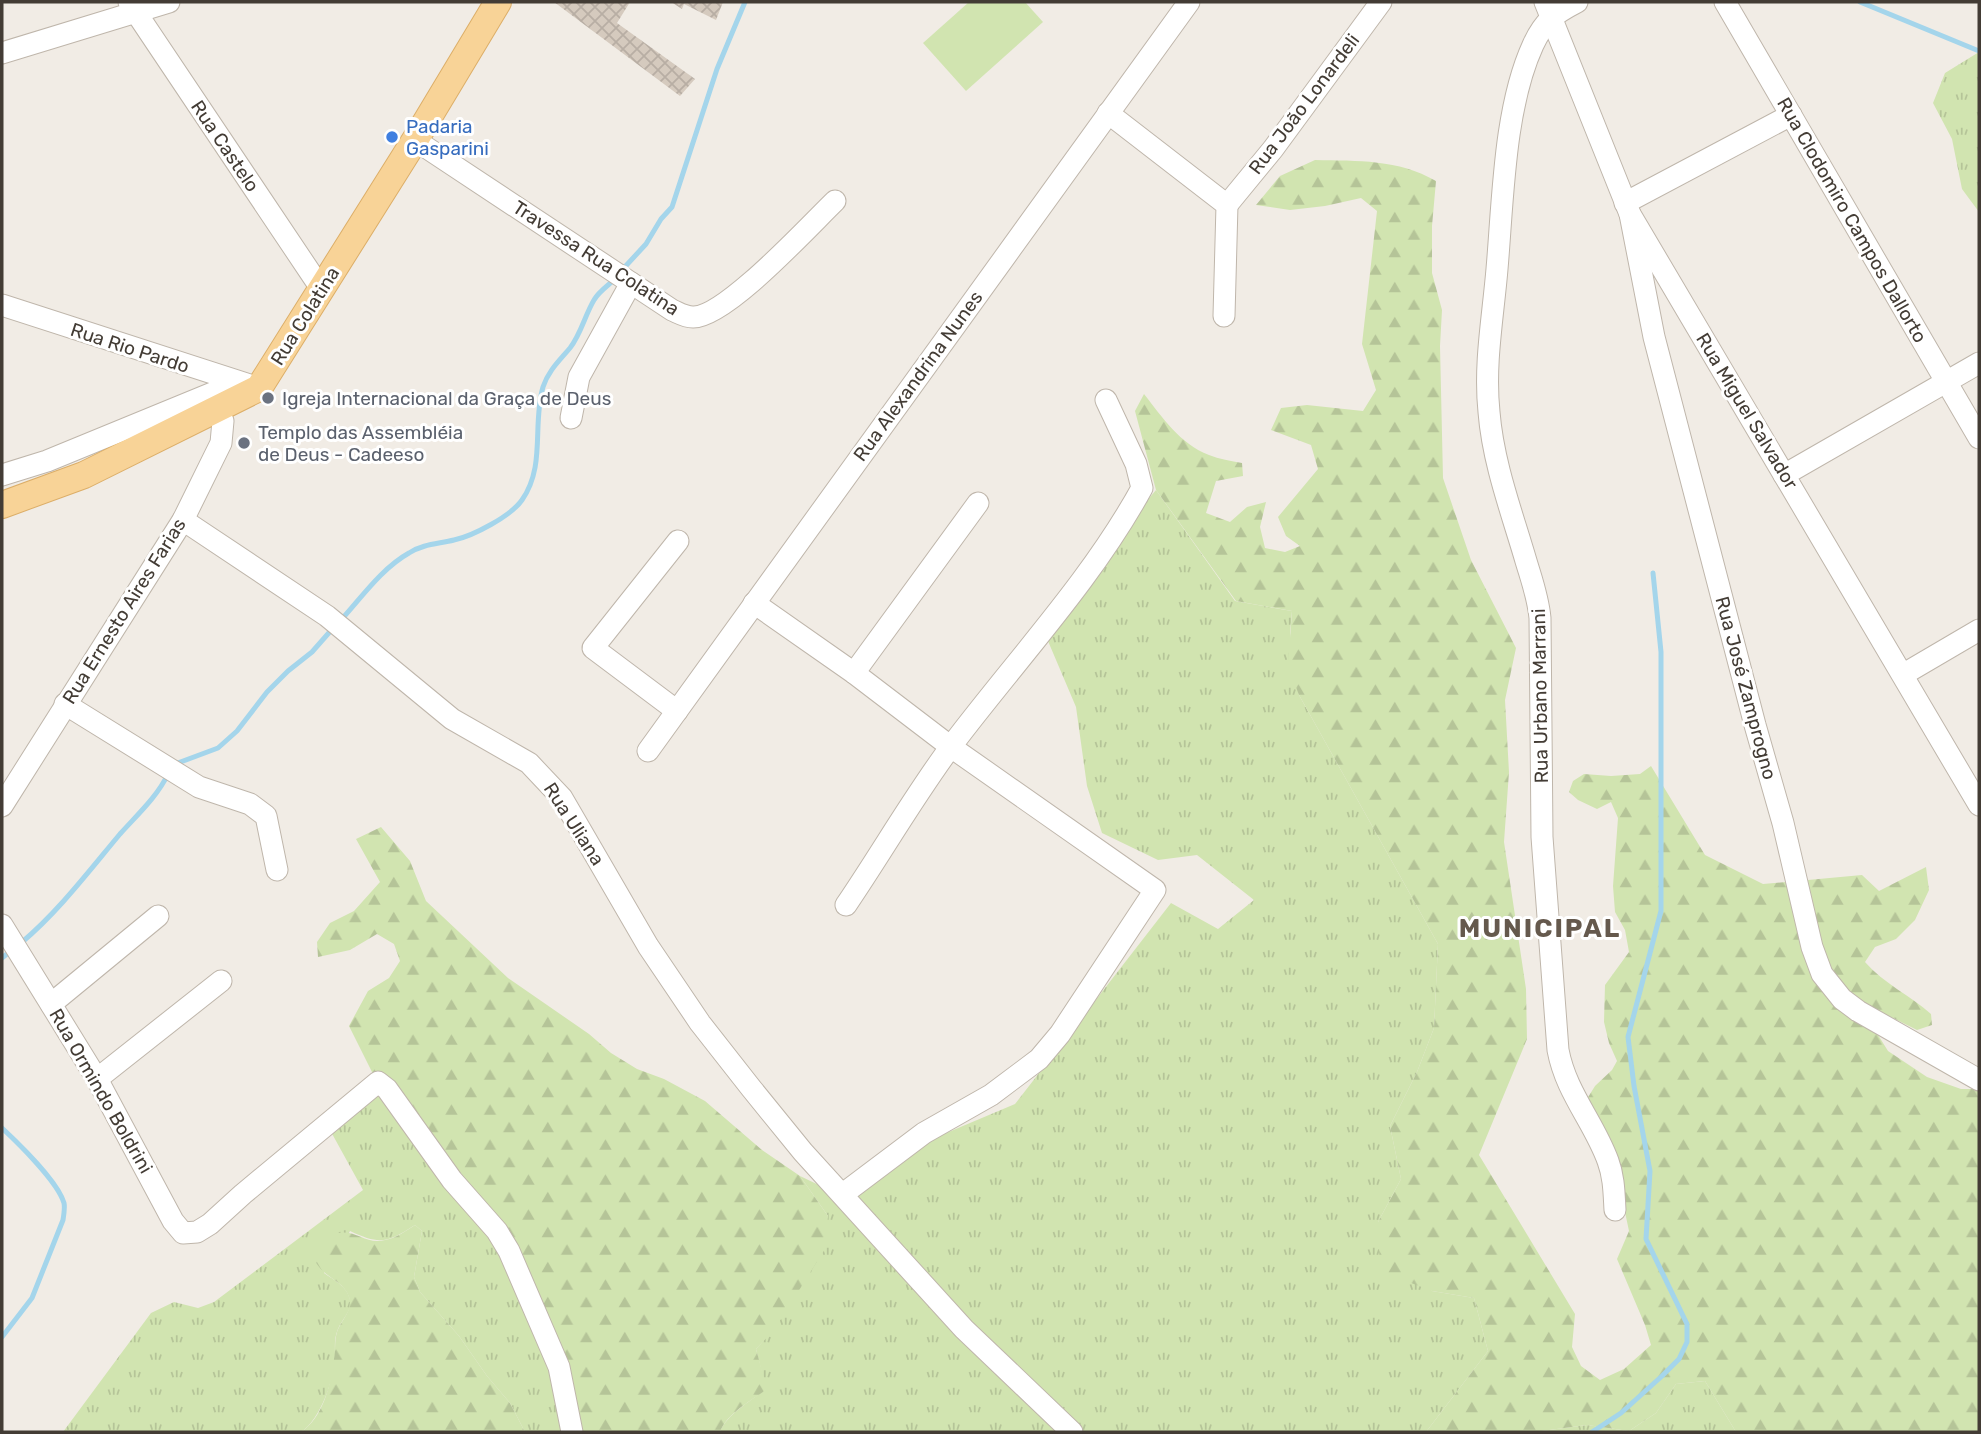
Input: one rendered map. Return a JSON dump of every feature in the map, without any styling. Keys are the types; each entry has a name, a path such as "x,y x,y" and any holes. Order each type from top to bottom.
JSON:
{"main road":[{"name":"Rua Colatina","path":"248,386 322,290 498,2"},
{"path":"2,505 84,475 218,409 248,386"}],"street":[{"path":"2,53 133,7 169,2"},
{"name":"Rua Alexandrina Nunes","path":"648,751 1189,2"},
{"name":"Rua João Lonardeli","path":"1227,205 1273,149 1381,2"},
{"path":"1548,9 1577,2"},
{"name":"Rua Clodomiro Campos Dallorto","path":"1725,2 1979,438"},
{"name":"Rua Castelo","path":"133,7 322,290"},
{"name":"Rua Miguel Salvador","path":"1548,9 1628,209 1979,805"},
{"name":"Rua Urbano Marrani","path":"1548,9 1517,94 1507,156 1489,348 1489,413 1497,461 1535,586 1540,618 1542,837 1558,1050 1572,1093 1607,1158 1614,1181 1615,1210"},
{"path":"1108,113 1227,205 1224,316"},
{"path":"1628,209 1791,115"},
{"name":"Travessa Rua Colatina","path":"415,139 622,277 682,315 693,317 702,316 730,301 835,201"},
{"name":"Rua José Zamprogno","path":"1628,209 1657,350 1783,823 1812,947 1822,974 1842,999 1858,1011 1979,1080"},
{"path":"571,418 579,377 622,277"},
{"name":"Rua Rio Pardo","path":"2,305 248,386"},
{"path":"1784,475 1979,363"},
{"path":"2,475 47,461 248,386"},
{"path":"846,905 951,747 1065,603 1116,532 1142,488 1138,469 1106,400"},
{"name":"Rua Ernesto Aires Farias","path":"2,806 183,520 221,443 223,421 218,409"},
{"path":"854,673 978,503"},
{"name":"Rua Uliana","path":"183,520 335,622 452,719 529,763 547,780 562,798 648,946 700,1023 803,1152 964,1329 1072,1432"},
{"path":"677,711 593,648 678,541"},
{"path":"754,603 854,673 951,747 1155,890 1060,1034 1039,1059 991,1095 924,1133 843,1194"},
{"path":"1904,674 1979,630"},
{"path":"65,704 199,787 250,804 265,816 277,870"},
{"path":"51,1004 158,916"},
{"name":"Rua Ormindo Boldrini","path":"10,938 97,1079 177,1227 183,1233 188,1234 210,1224 378,1082 395,1097 432,1152 497,1231 509,1251 559,1367 572,1432"},
{"path":"97,1079 221,982"}],"green space":[{"path":"969,2 1025,2 1043,22 966,91 923,43"},
{"path":"1979,52 1979,212 1962,189 1952,139 1933,103 1945,73"},
{"path":"1315,160 1392,165 1436,181 1432,273 1442,310 1440,346 1443,478 1471,560 1516,648 1505,700 1509,772 1504,842 1526,989 1527,1039 1479,1155 1575,1314 1572,1347 1581,1366 1600,1380 1624,1369 1651,1345 1617,1259 1629,1231 1615,1165 1582,1107 1595,1086 1612,1070 1617,1061 1604,1022 1605,985 1629,952 1625,930 1615,912 1613,886 1618,818 1611,802 1597,809 1578,800 1569,792 1573,781 1584,774 1640,774 1651,766 1705,855 1763,884 1862,875 1879,891 1926,867 1929,890 1915,920 1896,939 1875,947 1865,962 1880,977 1931,1014 1932,1025 1917,1030 1891,1017 1870,1018 1870,1022 1888,1051 1927,1077 1961,1089 1979,1089 1979,1432 1736,1432 1705,1381 1676,1384 1656,1413 1629,1431 1587,1425 1534,1432 1426,1432 1488,1351 1474,1298 1432,1291 1380,1271 1378,1222 1401,1179 1390,1126 1417,1072 1434,1028 1438,944 1299,695 1288,666 1292,611 1236,601 1156,490 1135,411 1144,394 1172,429 1189,444 1213,456 1242,463 1243,476 1216,481 1206,513 1230,522 1247,507 1266,502 1260,527 1265,548 1285,552 1300,546 1286,536 1278,517 1318,469 1311,445 1271,430 1281,408 1307,405 1363,411 1376,390 1362,344 1377,211 1361,198 1290,210 1256,205 1280,176"},
{"path":"1156,490 1235,601 1292,611 1290,633 1299,695 1438,944 1434,1028 1417,1072 1390,1126 1401,1179 1378,1222 1432,1291 1474,1298 1488,1351 1426,1432 720,1432 734,1414 766,1389 756,1349 789,1303 828,1216 800,1176 825,1188 849,1185 887,1158 1015,1104 1171,903 1218,929 1254,900 1197,855 1158,860 1102,833 1087,786 1076,707 1045,634 1114,540"},
{"path":"381,827 410,861 426,901 508,978 589,1034 611,1053 637,1069 664,1079 705,1101 762,1150 800,1176 828,1216 825,1249 774,1330 756,1349 767,1389 734,1413 720,1432 581,1432 531,1289 373,1074 349,1026 368,991 389,978 400,961 394,944 377,934 350,950 318,957 317,942 330,923 354,911 380,882 356,839"},
{"path":"369,1083 502,1234 581,1432 525,1432 510,1403 459,1336 420,1292 414,1277 422,1231 415,1225 397,1236 383,1240 350,1231 324,1273 344,1288 349,1295 350,1304 336,1336 334,1364 325,1398 314,1418 301,1432 63,1432 151,1313 174,1302 198,1308 214,1302 363,1190 330,1130"},
{"path":"415,1225 422,1231 414,1277 420,1292 459,1336 510,1403 525,1432 301,1432 315,1418 325,1400 333,1369 337,1332 350,1302 342,1286 319,1267 312,1252 322,1240 336,1233 351,1233 377,1241 393,1238"},
{"path":"1705,1381 1736,1432 1534,1432 1587,1425 1629,1431 1656,1413 1676,1384"}],"building":[{"path":"554,2 630,2 617,23 695,79 680,96"},
{"path":"671,2 723,2 716,20 684,4 682,9"}],"waterway":[{"path":"622,270 646,244 661,219 672,207 717,69 745,2"},
{"path":"1860,2 1979,51"},
{"path":"341,620 372,584 399,559 414,550 462,538 481,530 501,519 522,500 534,473 538,415 545,381 574,343 596,297 616,278"},
{"path":"1592,1432 1621,1413 1662,1376 1679,1359 1687,1342 1687,1324 1646,1239 1650,1171 1628,1037 1661,911 1661,652 1653,573"},
{"path":"175,764 218,748 237,731 267,692 312,652 334,627"},
{"path":"21,943 73,891 152,798 168,774"},
{"path":"2,958 13,949"},
{"path":"2,1128 46,1174 64,1203 63,1220 32,1298 2,1337"}],"place":[{"name":"Padaria Gasparini","path":"392,137"},
{"name":"Igreja Internacional da Graça de Deus","path":"268,398"},
{"name":"Templo das Assembléia de Deus - Cadeeso","path":"244,443"}],"district":[{"name":"MUNICIPAL","path":"1540,928"}]}
